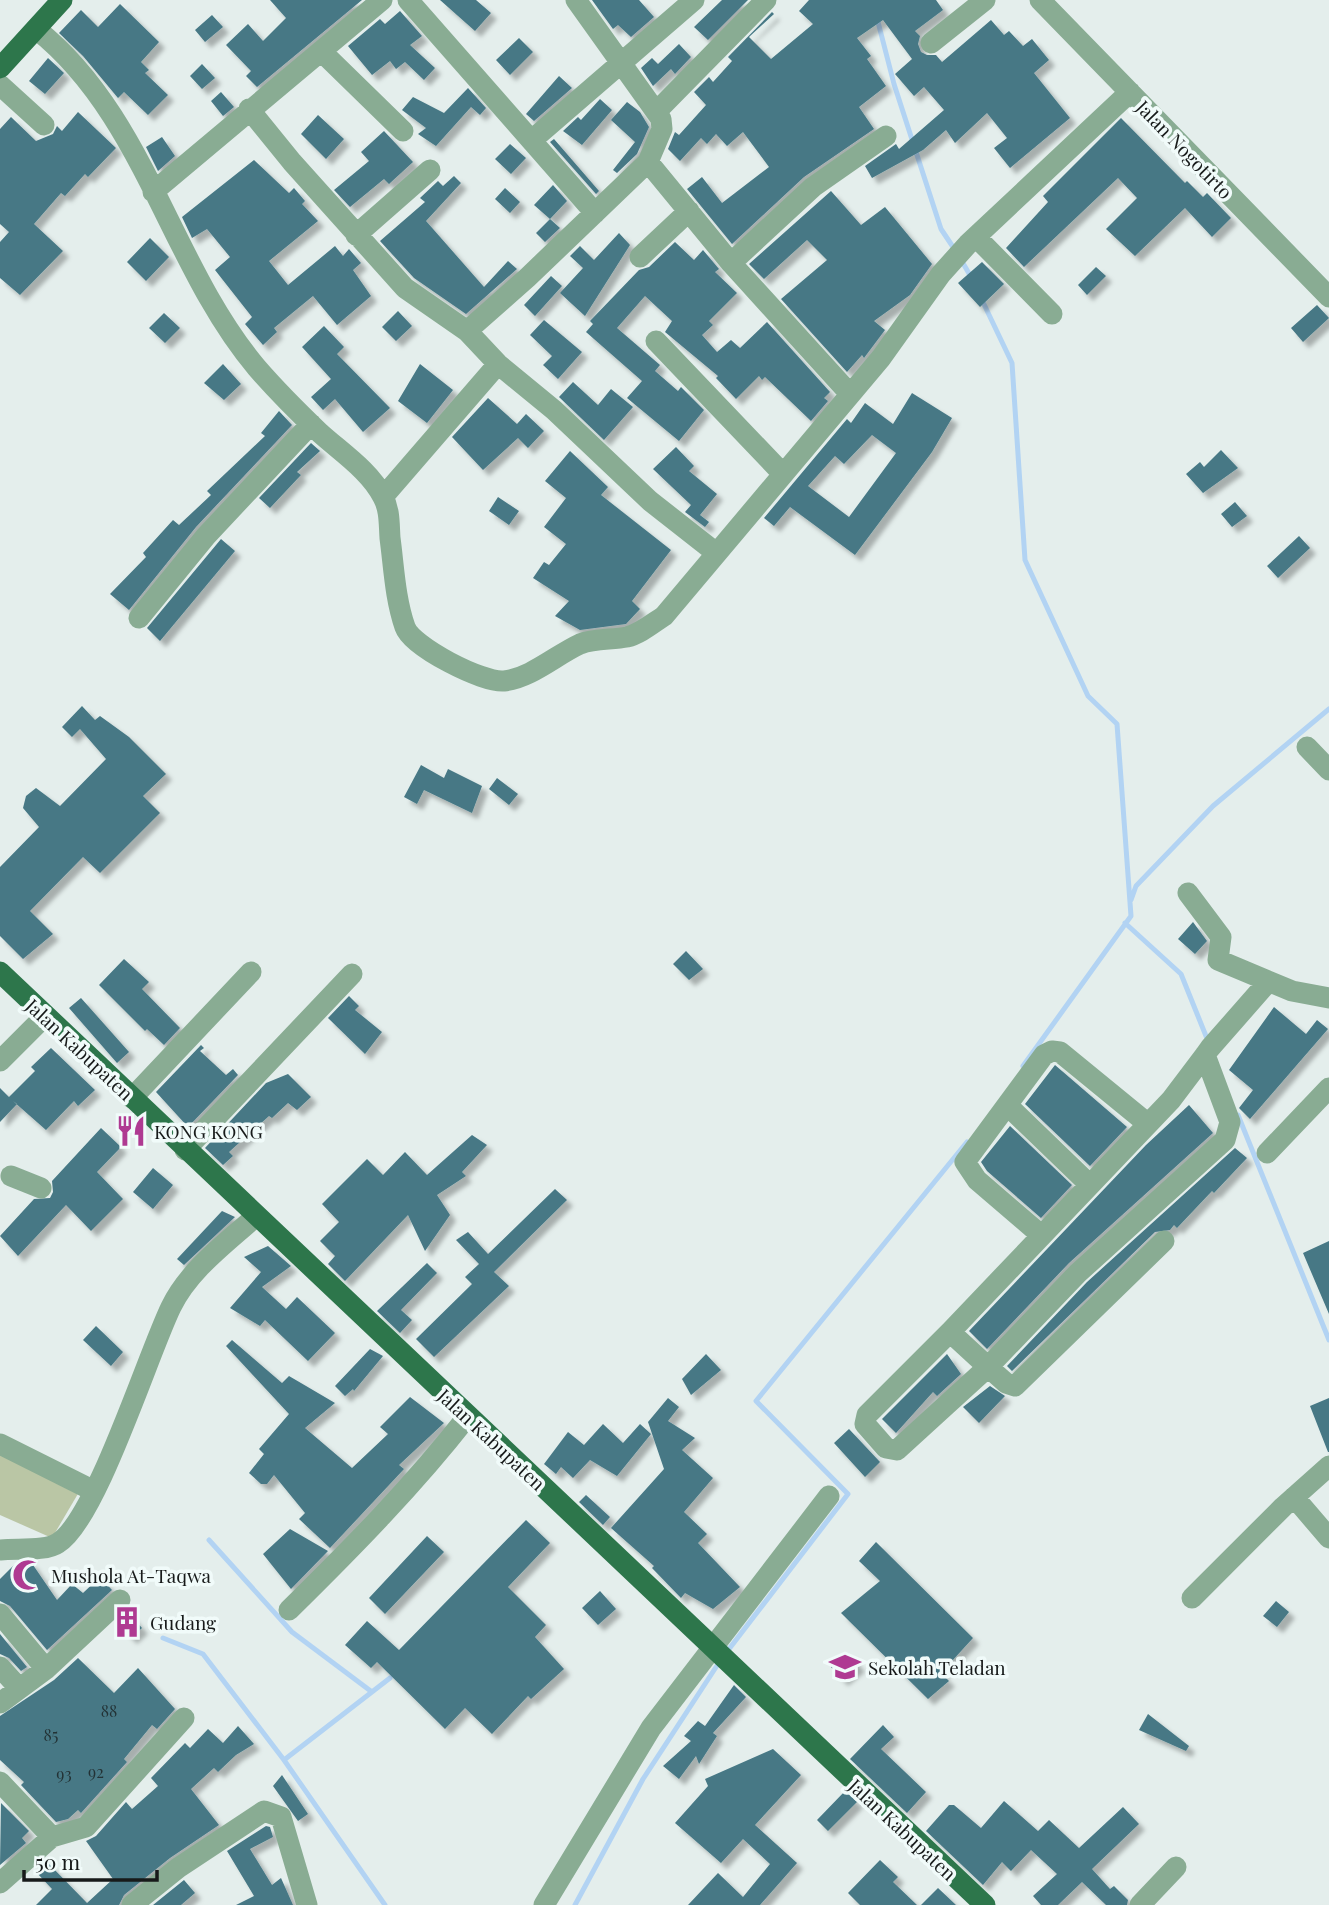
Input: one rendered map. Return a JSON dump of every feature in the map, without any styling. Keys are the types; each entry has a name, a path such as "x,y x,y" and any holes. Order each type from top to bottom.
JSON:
{"main road":[{"path":"0,68 62,0"},
{"name":"Jalan Kabupaten","path":"0,972 255,1217 985,1905"}],"street":[{"path":"408,0 595,212"},
{"path":"467,331 648,162 662,129 656,111 618,64 576,0"},
{"path":"531,139 694,0"},
{"path":"656,111 766,0"},
{"path":"931,43 985,0"},
{"name":"Jalan Nogotirto","path":"1040,0 1329,298"},
{"path":"153,192 374,3"},
{"path":"36,29 55,44 106,106 214,309 232,334 278,392 351,459 383,497 388,511 394,582 406,631 416,641 486,680 506,681 543,665 582,643 631,637 664,616 715,552 881,358 941,274 972,240 1130,92"},
{"path":"321,51 403,131"},
{"path":"0,85 44,125"},
{"path":"249,109 356,235 405,288 467,331 498,364 554,410 650,501 715,552"},
{"path":"731,263 813,187 886,136"},
{"path":"648,162 731,263 850,394"},
{"path":"356,235 430,170"},
{"path":"640,257 688,211"},
{"path":"972,240 1052,314"},
{"path":"656,341 782,473"},
{"path":"383,497 498,364"},
{"path":"139,618 206,536 311,424"},
{"path":"1307,747 1329,770"},
{"path":"1188,893 1221,937 1218,960 1301,994 1329,998"},
{"path":"132,1098 251,972"},
{"path":"186,1150 352,974"},
{"path":"1212,1046 1230,1122 1225,1140 1078,1273 988,1367 897,1450 886,1448 864,1424 867,1415 1149,1124 1212,1046 1268,982"},
{"path":"0,1061 44,1017"},
{"path":"1041,1235 976,1180 965,1162 1044,1055 1052,1051 1060,1052 1149,1124"},
{"path":"1267,1153 1329,1088"},
{"path":"1007,1105 1090,1185"},
{"path":"4,1175 41,1188"},
{"path":"0,1550 63,1539 94,1491 172,1306 204,1263 255,1217"},
{"path":"950,1332 1006,1383 1015,1386 1164,1241"},
{"path":"289,1610 371,1529 429,1465 467,1417"},
{"path":"0,1444 94,1491"},
{"path":"1192,1598 1329,1466"},
{"path":"544,1905 650,1728 718,1654 829,1496"},
{"path":"1294,1497 1329,1538"},
{"path":"0,1703 46,1669 120,1600"},
{"path":"0,1614 46,1669"},
{"path":"0,1667 19,1688"},
{"path":"0,1883 52,1838 86,1827 184,1718"},
{"path":"0,1782 52,1838"},
{"path":"132,1905 178,1868 264,1811 281,1816 307,1905"},
{"path":"1140,1905 1176,1867"}],"green space":[{"path":"0,1440 79,1492 52,1538 0,1515"}],"building":[{"path":"270,0 362,0 257,87 246,76 251,71 226,45 248,24 263,41 286,18"},
{"path":"440,0 476,0 491,13 475,31"},
{"path":"592,0 639,0 654,17 631,37 618,25 613,29"},
{"path":"722,0 748,0 708,40 694,27"},
{"path":"809,0 936,0 943,10 915,31 920,36 918,44 921,52 936,55 942,62 991,20 1004,35 1009,31 1023,46 1032,39 1049,60 1034,73 1070,118 1010,168 994,148 1007,138 987,113 955,143 946,130 923,150 872,178 865,166 896,144 899,149 944,110 924,87 914,96 895,74 912,59 883,20 857,38 871,56 867,59 886,86 859,107 874,129 804,177 732,244 687,189 702,177 722,203 769,167 743,132 727,146 716,134 707,144 701,138 680,161 668,149 675,132 679,135 706,105 694,92 709,77 713,82 732,61 728,57 772,12 774,14 749,37 771,59 813,24 799,11"},
{"path":"120,4 159,42 141,62 149,70 145,73 168,95 148,115 124,92 118,98 83,56 59,33 81,10 98,27"},
{"path":"400,11 422,36 410,45 435,68 424,80 405,62 396,69 390,61 372,75 348,46 380,19 385,24"},
{"path":"212,15 223,27 205,42 195,30"},
{"path":"519,38 533,52 510,75 496,60"},
{"path":"679,44 691,57 675,74 671,69 653,86 641,68 652,58 658,64"},
{"path":"48,58 64,73 45,94 29,81"},
{"path":"202,64 215,78 202,89 190,76"},
{"path":"559,76 572,88 534,121 526,114"},
{"path":"468,88 486,108 480,115 471,107 436,146 418,134 426,128 402,110 413,97 444,113"},
{"path":"221,92 234,107 223,116 211,101"},
{"path":"600,99 612,110 582,145 563,131 578,117 581,120"},
{"path":"627,102 640,112 649,127 637,154 617,173 613,170 635,142 611,120"},
{"path":"78,112 116,148 88,177 85,174 65,196 61,193 34,224 63,251 20,295 0,278 0,242 9,232 0,224 0,129 11,117 36,141 53,134 57,126 62,131"},
{"path":"318,115 344,139 326,159 301,134"},
{"path":"1121,118 1185,183 1187,181 1203,197 1207,193 1231,218 1212,237 1185,208 1135,256 1106,229 1137,198 1118,178 1024,267 1006,248 1048,202 1043,196"},
{"path":"384,131 413,162 389,184 384,179 350,207 334,190 369,161 361,152"},
{"path":"162,137 175,156 158,171 146,147"},
{"path":"554,139 599,191 596,194 550,142"},
{"path":"510,144 526,158 511,174 495,159"},
{"path":"254,160 289,193 294,188 305,201 302,204 318,221 269,261 288,285 335,246 343,256 349,249 361,263 353,270 371,296 337,325 313,296 274,328 277,332 263,345 245,324 252,317 215,270 230,257 207,229 192,238 182,217"},
{"path":"454,176 461,183 426,221 484,287 508,261 517,269 466,314 414,278 380,241 425,202 420,198 438,181 443,186"},
{"path":"553,185 567,201 550,219 534,205"},
{"path":"505,188 520,202 510,213 495,199"},
{"path":"831,191 861,225 885,207 932,264 910,295 874,321 885,330 864,358 862,355 847,372 781,299 827,260 807,240 764,279 749,264"},
{"path":"550,219 560,228 545,242 536,233"},
{"path":"619,233 630,245 585,316 560,293 583,268 570,256 580,246 594,260"},
{"path":"150,238 169,257 146,281 127,262"},
{"path":"675,242 694,260 703,250 719,269 715,272 737,293 709,321 713,325 702,335 717,352 731,340 740,348 767,322 830,392 824,398 828,401 811,421 765,377 762,380 759,376 736,399 716,378 718,376 665,332 672,321 645,296 617,328 660,365 655,371 678,391 681,387 704,410 679,441 627,398 642,381 586,332 593,324 590,321 639,270 649,267"},
{"path":"982,262 1004,284 980,307 958,283"},
{"path":"1096,267 1106,276 1087,295 1078,285"},
{"path":"551,276 562,286 535,316 524,305"},
{"path":"1317,305 1329,318 1303,342 1291,328"},
{"path":"398,311 412,326 396,341 382,327"},
{"path":"164,313 180,328 165,343 149,328"},
{"path":"544,320 582,352 558,379 543,365 552,356 530,335"},
{"path":"324,326 344,347 337,354 390,408 363,432 335,399 323,410 311,397 331,379 302,347"},
{"path":"223,364 241,384 224,400 204,383"},
{"path":"420,364 453,390 427,423 398,401"},
{"path":"573,382 598,405 611,389 633,407 604,440 559,397"},
{"path":"912,393 952,418 932,452 855,555 790,507 774,526 764,518 847,419 851,423 865,403 893,424","holes":["872,435 896,453 849,517 808,486 835,456 844,464"]},
{"path":"488,398 517,424 526,414 544,431 528,448 518,438 483,470 452,437"},
{"path":"279,411 292,425 196,527 129,610 110,594 146,557 143,553 173,520 179,525 211,495 207,491 265,436 261,433"},
{"path":"311,443 320,451 297,472 301,475 270,508 259,498"},
{"path":"676,447 694,466 689,471 717,494 700,515 709,522 705,527 685,512 691,505 653,469"},
{"path":"1221,450 1238,468 1203,493 1186,474 1200,462 1204,467"},
{"path":"570,451 608,487 601,495 671,550 632,601 640,609 626,624 580,630 555,616 569,601 533,578 544,562 549,565 566,544 544,527 566,498 545,481"},
{"path":"498,497 519,511 509,525 489,511"},
{"path":"1235,502 1247,516 1232,527 1221,514"},
{"path":"1299,536 1310,548 1278,578 1267,566"},
{"path":"221,539 235,551 160,641 147,628"},
{"path":"82,706 95,720 100,716 129,737 166,774 143,796 160,813 100,873 83,857 30,911 53,934 23,959 0,936 0,867 39,827 23,808 26,796 36,788 60,806 106,759 80,729 72,737 62,727"},
{"path":"421,765 444,778 448,769 482,786 472,813 424,790 417,804 404,797"},
{"path":"497,778 518,794 509,805 489,789"},
{"path":"1193,922 1207,941 1195,954 1178,939"},
{"path":"686,951 703,969 689,980 673,964"},
{"path":"124,959 149,982 142,989 180,1028 164,1045 147,1029 145,1031 99,985"},
{"path":"349,996 359,1006 355,1010 382,1032 365,1054 328,1018"},
{"path":"81,998 129,1052 117,1063 69,1008"},
{"path":"1274,1007 1306,1034 1317,1020 1328,1029 1250,1119 1239,1108 1253,1090 1229,1070"},
{"path":"201,1045 204,1048 200,1051 226,1075 233,1069 238,1075 188,1127 156,1092"},
{"path":"51,1048 95,1090 78,1106 74,1101 46,1130 17,1104 0,1122 0,1088 9,1097 35,1071 31,1067"},
{"path":"1055,1065 1127,1127 1090,1166 1025,1104"},
{"path":"288,1074 311,1097 297,1110 288,1103 272,1118 269,1116 229,1152 233,1156 223,1165 205,1148 266,1083"},
{"path":"1189,1105 1213,1133 1069,1263 987,1349 969,1331 1146,1145"},
{"path":"1010,1126 1072,1185 1041,1218 987,1171 981,1162"},
{"path":"101,1128 121,1147 97,1172 123,1199 91,1231 66,1205 18,1256 0,1236 34,1199 50,1198 53,1192 52,1181"},
{"path":"472,1135 487,1145 462,1172 466,1176 437,1195 450,1215 425,1251 408,1215 345,1281 328,1264 335,1256 320,1241 339,1222 322,1204 367,1159 383,1175 405,1152 427,1175"},
{"path":"1235,1148 1247,1158 1214,1193 1212,1191 1177,1228 1174,1225 1170,1230 1155,1232 1012,1371 1007,1366 1087,1282"},
{"path":"153,1168 173,1185 153,1209 133,1192"},
{"path":"555,1189 567,1200 494,1272 509,1286 434,1357 416,1339 472,1284 465,1277 479,1264 456,1240 468,1232 488,1254"},
{"path":"222,1211 235,1217 184,1265 177,1259"},
{"path":"1329,1241 1329,1314 1303,1253"},
{"path":"268,1246 291,1266 262,1287 286,1309 297,1297 335,1333 308,1361 265,1320 260,1326 230,1308 261,1272 244,1257"},
{"path":"427,1263 437,1273 401,1310 412,1320 400,1333 377,1311"},
{"path":"96,1326 123,1352 111,1366 83,1340"},
{"path":"232,1340 282,1383 289,1376 335,1403 305,1428 352,1468 388,1434 380,1427 410,1397 444,1423 399,1465 404,1469 330,1548 299,1519 305,1513 274,1475 267,1484 261,1484 249,1473 264,1454 259,1449 289,1414 226,1346"},
{"path":"370,1349 383,1356 354,1391 353,1389 345,1396 335,1386"},
{"path":"706,1354 721,1370 691,1395 682,1379"},
{"path":"947,1354 961,1374 937,1396 933,1392 896,1433 882,1419"},
{"path":"990,1386 1005,1396 979,1423 963,1407"},
{"path":"668,1398 679,1407 668,1421 695,1438 682,1450 713,1478 684,1512 707,1534 698,1543 740,1587 713,1609 685,1593 681,1598 652,1568 654,1566 611,1528 664,1469 648,1422"},
{"path":"1329,1398 1329,1452 1328,1452 1310,1406"},
{"path":"603,1424 623,1443 640,1424 651,1434 617,1476 590,1460 573,1478 561,1467 556,1474 544,1464 568,1432 584,1445"},
{"path":"849,1429 880,1462 865,1477 834,1443"},
{"path":"586,1495 610,1517 603,1525 579,1502"},
{"path":"526,1520 550,1543 508,1587 546,1625 535,1637 564,1669 531,1699 528,1696 492,1734 465,1708 445,1729 377,1662 371,1668 345,1645 367,1621 399,1650"},
{"path":"290,1529 328,1551 291,1589 263,1554"},
{"path":"427,1536 444,1552 385,1614 369,1598"},
{"path":"876,1542 973,1638 941,1673 949,1681 928,1699 841,1613 880,1581 859,1561"},
{"path":"17,1562 31,1562 57,1600 72,1584 83,1593 100,1577 112,1590 47,1650 10,1606 0,1601 0,1579"},
{"path":"600,1591 616,1609 598,1625 582,1608"},
{"path":"1276,1601 1289,1612 1277,1627 1263,1616"},
{"name":"Gudang","path":"127,1611 142,1628 131,1638 116,1621"},
{"path":"0,1634 27,1667 21,1671 9,1658 0,1654"},
{"name":"Sekolah Teladan","path":"848,1653 859,1666 842,1680 831,1667"},
{"path":"78,1658 114,1693 138,1668 175,1709 157,1729 152,1725 124,1759 127,1762 81,1813 78,1810 68,1819 56,1822 21,1785 24,1782 0,1760 0,1716 54,1680"},
{"path":"734,1685 746,1697 713,1733 717,1736 699,1764 696,1756 679,1779 663,1766 691,1741 684,1736 698,1721 705,1726"},
{"path":"1148,1714 1189,1746 1186,1751 1139,1730"},
{"path":"883,1725 894,1737 881,1749 926,1792 907,1813 850,1759"},
{"path":"238,1726 254,1744 236,1755 218,1772 214,1768 191,1789 219,1825 170,1858 124,1895 119,1905 36,1905 52,1889 36,1872 49,1864 87,1903 113,1879 86,1841 96,1836 126,1802 132,1809 158,1786 151,1778 185,1743 190,1748 208,1729 223,1743"},
{"path":"773,1749 801,1775 755,1825 797,1863 760,1905 688,1905 718,1873 743,1897 770,1864 743,1839 721,1863 675,1823 708,1786 705,1779"},
{"path":"282,1775 308,1814 298,1821 273,1786"},
{"path":"845,1791 857,1802 828,1831 817,1820"},
{"path":"1004,1801 1038,1831 1049,1820 1079,1848 1123,1807 1139,1824 1092,1869 1110,1889 1114,1886 1128,1900 1127,1905 1106,1905 1082,1882 1058,1905 1041,1905 1033,1896 1057,1874 1031,1850 1011,1871 1002,1862 983,1885 926,1831 949,1805 954,1805 981,1828"},
{"path":"1,1803 29,1831 22,1838 26,1843 0,1865"},
{"path":"266,1826 270,1827 273,1837 250,1849 272,1885 281,1878 293,1905 236,1905 254,1896 227,1851"},
{"path":"880,1860 898,1877 893,1882 917,1905 860,1905 848,1893"},
{"path":"184,1880 195,1893 181,1905 153,1905"},
{"path":"938,1888 956,1905 921,1905"}],"waterway":[{"path":"877,18 894,84 941,229 955,250"},
{"path":"960,258 971,277"},
{"path":"981,298 1012,363 1025,560 1088,696 1117,724 1131,916 1023,1066"},
{"path":"1131,900 1136,886 1213,806 1329,709"},
{"path":"1125,923 1181,974 1208,1041"},
{"path":"1238,1115 1329,1340"},
{"path":"726,1653 848,1494 756,1401 967,1142"},
{"path":"209,1540 292,1632 372,1692"},
{"path":"163,1638 203,1654 284,1760"},
{"path":"575,1905 643,1779 720,1661"},
{"path":"385,1905 284,1760 390,1678"}],"place":[{"name":"KONG KONG","path":"131,1131"},
{"name":"Mushola At-Taqwa","path":"28,1575"},
{"name":"Gudang","path":"127,1622"},
{"name":"Sekolah Teladan","path":"845,1667"}]}
